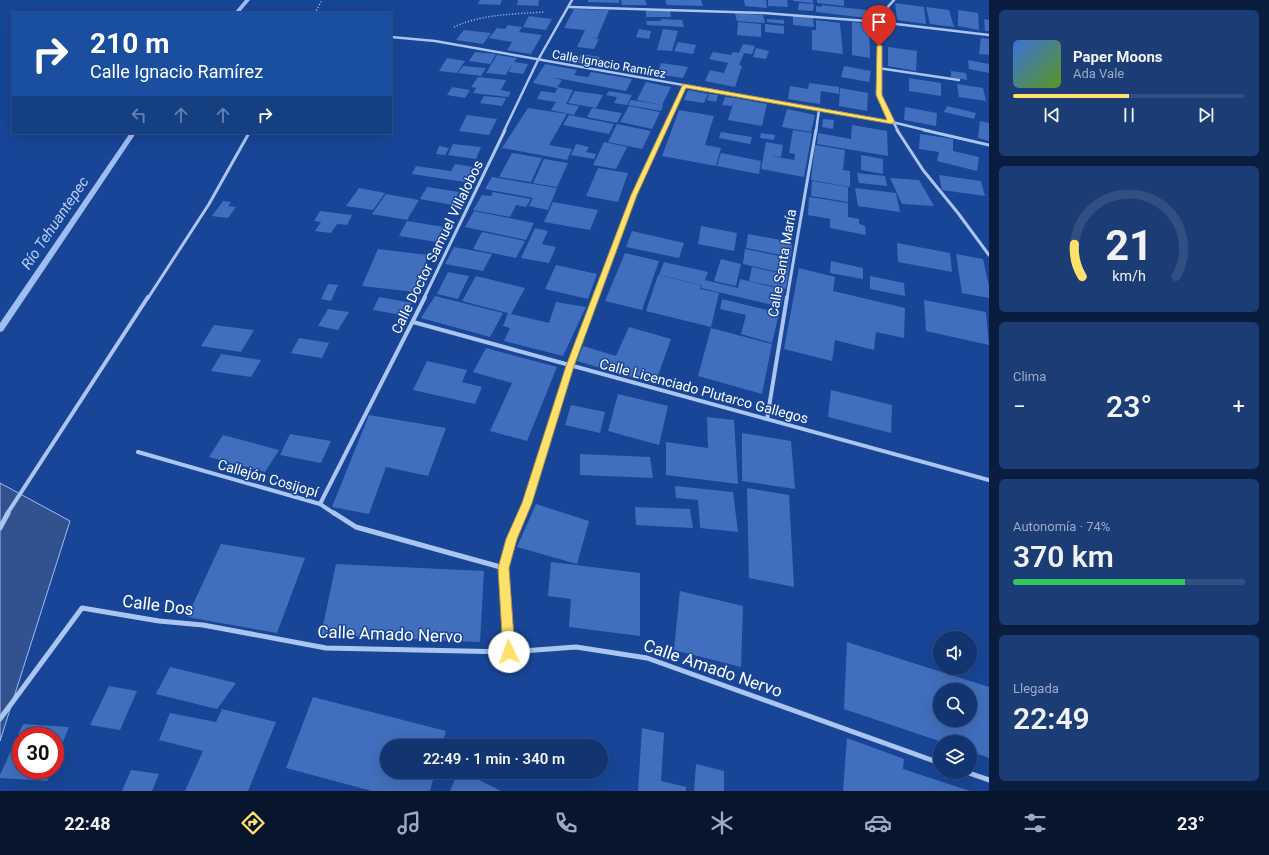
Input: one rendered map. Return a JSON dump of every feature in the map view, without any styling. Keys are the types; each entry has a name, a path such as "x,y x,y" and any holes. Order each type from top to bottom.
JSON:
{"street":[{"name":"Calle Doctor Samuel Villalobos","path":"320,504 413,322 538,60 572,0"},
{"path":"894,0 879,17 879,95 892,122 923,170 958,213 989,255"},
{"path":"568,8 764,13 879,22 989,35"},
{"name":"Calle Ignacio Ramírez","path":"392,36 423,40 892,122 989,145"},
{"path":"878,68 959,80"},
{"path":"509,652 504,568 512,539 527,503 570,366 639,181 684,86"},
{"name":"Calle Santa María","path":"767,419 819,110"},
{"path":"0,528 3,520 209,204 248,134"},
{"name":"Calle Licenciado Plutarco Gallegos","path":"413,322 989,480"},
{"name":"Callejón Cosijopí","path":"138,452 320,504 356,527 504,568"},
{"name":"Calle Dos","path":"0,719 82,608 159,621 203,625 230,631"},
{"name":"Calle Amado Nervo","path":"230,631 326,648 509,652 576,647 647,658 933,760"},
{"path":"977,776 989,780"}],"path":[{"path":"316,12 322,0"},
{"path":"423,40 435,37 467,21 568,8"}],"water":[{"path":"0,483 70,521 0,741"}],"building":[{"path":"480,0 502,0 500,5 478,4"},
{"path":"518,0 539,0 538,6 517,5"},
{"path":"588,0 619,0 619,3 588,2"},
{"path":"621,0 645,0 647,5 622,5"},
{"path":"665,0 701,0 703,6 667,5"},
{"path":"744,0 766,0 767,8 745,6"},
{"path":"768,0 787,0 788,7 768,6"},
{"path":"813,0 813,3 793,1"},
{"path":"817,0 844,0 844,6 817,3"},
{"path":"799,3 814,4 813,11 798,10"},
{"path":"895,3 924,7 926,24 897,20"},
{"path":"822,5 866,10 867,18 816,12 816,6 822,7"},
{"path":"926,7 949,10 954,27 930,24"},
{"path":"574,9 609,10 597,38 589,37 599,39 594,49 577,47 585,30 564,28"},
{"path":"646,9 670,10 671,17 646,17"},
{"path":"958,10 978,13 979,30 958,26"},
{"path":"735,13 763,15 765,23 737,21"},
{"path":"529,16 552,19 546,30 523,27"},
{"path":"793,16 813,18 814,27 793,25"},
{"path":"661,19 682,20 684,27 647,25 646,21 661,21"},
{"path":"767,19 784,20 784,24 767,22"},
{"path":"984,19 989,20 989,31 985,31"},
{"path":"816,20 840,23 843,54 812,50 812,30 816,30"},
{"path":"738,22 761,24 761,37 737,35"},
{"path":"852,22 869,24 870,58 852,55"},
{"path":"765,24 784,26 784,34 765,32"},
{"path":"508,25 522,27 519,32 542,35 531,54 507,50 512,42 489,38 497,28 505,29"},
{"path":"639,29 651,31 649,39 636,37"},
{"path":"663,29 678,31 672,51 657,50"},
{"path":"464,30 491,33 483,44 456,40"},
{"path":"981,38 989,39 989,55 979,54"},
{"path":"678,42 696,45 693,54 674,51"},
{"path":"743,44 755,46 752,54 744,53 739,65 742,66 735,87 705,81 710,70 724,73 728,63 709,59 713,52 731,55 733,52 739,53"},
{"path":"888,47 917,51 916,71 888,66"},
{"path":"756,48 769,51 766,59 753,57"},
{"path":"475,52 496,54 490,64 469,61"},
{"path":"581,54 600,57 596,65 577,63"},
{"path":"497,55 517,58 514,62 528,64 523,74 509,72 512,64 506,75 486,73"},
{"path":"447,58 465,61 457,73 439,71"},
{"path":"968,60 989,64 989,73 969,69"},
{"path":"609,63 620,64 618,69 607,67"},
{"path":"661,63 688,67 683,78 657,74"},
{"path":"545,64 577,70 574,75 588,77 591,72 632,79 626,91 551,77 562,80 557,88 533,83"},
{"path":"463,66 486,68 481,76 458,73"},
{"path":"844,66 871,71 869,82 841,77"},
{"path":"637,67 656,70 654,74 636,72"},
{"path":"951,71 966,73 967,80 951,77"},
{"path":"478,77 506,80 501,90 511,92 508,97 473,93 476,88 471,87"},
{"path":"909,78 941,83 941,96 909,91"},
{"path":"646,82 671,87 662,105 637,100"},
{"path":"809,83 839,87 839,94 821,91 820,104 788,99 790,86 808,89"},
{"path":"957,84 983,88 986,101 959,97"},
{"path":"452,87 470,90 465,98 447,95"},
{"path":"558,87 573,90 566,104 579,106 574,115 551,110 556,102 537,99 541,91 555,93"},
{"path":"840,88 868,93 867,111 839,106"},
{"path":"688,90 708,94 704,103 684,100"},
{"path":"575,91 603,95 596,108 568,103"},
{"path":"609,91 632,95 627,105 614,103 617,97 606,95"},
{"path":"709,94 718,95 716,102 707,100"},
{"path":"484,96 506,98 502,106 480,103"},
{"path":"725,97 735,98 732,106 722,105"},
{"path":"735,98 767,104 762,126 728,120"},
{"path":"631,100 663,105 661,111 628,105"},
{"path":"629,106 660,112 652,129 620,122"},
{"path":"947,106 976,113 974,119 944,112"},
{"path":"905,107 937,113 936,126 904,120"},
{"path":"528,108 567,114 549,145 572,149 567,160 502,148"},
{"path":"592,108 622,113 617,123 587,117"},
{"path":"787,109 815,115 811,132 782,127"},
{"path":"679,110 714,116 705,145 721,148 716,166 662,156"},
{"path":"467,115 497,119 489,135 459,131"},
{"path":"569,115 614,124 609,134 563,125"},
{"path":"823,119 834,120 833,129 822,127"},
{"path":"980,121 989,123 989,141 978,138"},
{"path":"617,124 651,131 642,149 608,142"},
{"path":"852,125 887,131 888,156 817,144 818,133 851,139"},
{"path":"793,130 812,133 804,177 761,169 766,142 783,145 781,157 770,156 794,160 795,154 789,153"},
{"path":"721,132 752,137 750,144 719,138"},
{"path":"761,133 775,135 774,140 760,138"},
{"path":"920,134 953,139 953,151 979,157 977,171 937,161 939,152 919,149"},
{"path":"604,142 627,147 616,169 593,165"},
{"path":"453,144 481,147 476,159 448,155"},
{"path":"576,144 589,147 586,152 596,154 594,159 571,155"},
{"path":"815,145 845,150 843,170 850,171 850,187 811,180"},
{"path":"439,146 449,148 445,155 436,154"},
{"path":"512,153 542,158 531,182 499,177"},
{"path":"721,153 761,161 759,174 717,166"},
{"path":"861,155 883,159 883,174 861,170"},
{"path":"544,159 568,163 557,187 533,183"},
{"path":"455,164 473,167 465,182 412,174 416,166 451,171"},
{"path":"598,168 628,173 618,202 586,196"},
{"path":"857,173 885,176 887,186 859,183"},
{"path":"939,175 981,181 985,196 942,190"},
{"path":"492,177 557,188 548,210 529,206 533,198 485,189"},
{"path":"890,178 919,180 934,206 902,204"},
{"path":"812,181 848,187 848,202 811,196"},
{"path":"427,187 459,192 453,205 420,199"},
{"path":"359,188 385,193 373,210 346,206"},
{"path":"855,188 896,193 900,212 858,206"},
{"path":"493,192 531,199 526,207 516,205 510,217 473,210 482,195 491,196"},
{"path":"386,194 419,200 407,220 372,214"},
{"path":"809,197 848,203 848,217 859,219 859,224 865,226 866,235 830,228 830,219 808,215"},
{"path":"223,201 231,202 228,206 236,207 228,218 212,216"},
{"path":"553,202 598,210 590,230 544,222"},
{"path":"320,211 352,215 347,225 337,224 331,233 315,231 321,222 314,221"},
{"path":"474,211 534,223 526,240 465,227"},
{"path":"407,221 444,227 437,242 399,236"},
{"path":"701,226 737,233 734,251 698,244"},
{"path":"535,228 548,231 542,244 556,247 549,263 521,258"},
{"path":"632,231 684,243 679,258 626,247"},
{"path":"482,232 525,241 516,258 473,249"},
{"path":"748,234 792,242 791,257 746,248"},
{"path":"897,243 950,253 952,272 898,262"},
{"path":"454,247 492,254 483,271 445,264"},
{"path":"378,249 428,255 415,292 362,286"},
{"path":"745,249 790,258 788,274 743,264"},
{"path":"625,253 659,261 642,310 605,301"},
{"path":"956,254 983,259 989,286 989,298 962,293"},
{"path":"721,259 741,264 736,286 714,281"},
{"path":"831,261 863,268 863,279 830,273"},
{"path":"664,262 708,272 705,280 738,288 740,279 784,290 781,307 701,288 702,285 659,275"},
{"path":"556,265 597,274 588,299 545,289"},
{"path":"752,267 788,275 786,289 749,281"},
{"path":"799,268 835,277 833,291 905,308 904,338 876,332 874,350 835,340 832,361 784,349"},
{"path":"448,272 469,276 458,299 437,294"},
{"path":"658,275 701,285 700,289 719,293 711,327 646,311"},
{"path":"476,276 525,288 511,314 549,323 556,302 586,307 563,356 504,341 510,328 503,326 508,313 462,301"},
{"path":"870,276 904,283 905,296 870,289"},
{"path":"328,284 338,285 331,301 321,299"},
{"path":"435,296 503,313 490,337 421,318"},
{"path":"379,297 412,303 407,316 373,310"},
{"path":"722,299 779,313 772,343 741,334 746,315 720,309"},
{"path":"924,300 986,312 989,345 926,331"},
{"path":"328,309 349,312 338,330 318,326"},
{"path":"214,325 254,330 241,352 201,346"},
{"path":"629,327 671,339 655,384 577,361 583,346 616,356"},
{"path":"711,328 772,344 762,394 698,376"},
{"path":"299,338 329,343 322,358 291,353"},
{"path":"486,348 557,367 527,441 490,431 512,383 473,372"},
{"path":"221,354 261,360 251,377 211,371"},
{"path":"427,361 467,370 462,382 482,387 475,404 413,390"},
{"path":"831,390 892,405 891,433 828,417"},
{"path":"618,394 668,406 659,445 608,431"},
{"path":"571,405 605,412 600,433 565,425"},
{"path":"369,415 446,428 428,476 386,467 369,514 332,507"},
{"path":"707,417 734,420 738,484 666,475 666,442 708,448"},
{"path":"742,433 791,441 795,489 742,481"},
{"path":"290,434 331,441 321,463 280,455"},
{"path":"223,435 279,450 265,472 209,457"},
{"path":"580,454 650,457 653,478 580,475"},
{"path":"675,486 733,492 738,532 700,528 698,500 676,498"},
{"path":"747,488 789,495 794,587 749,578"},
{"path":"536,504 589,521 577,564 517,547"},
{"path":"635,507 690,509 693,528 636,525"},
{"path":"221,544 305,558 277,633 187,617"},
{"path":"551,562 640,573 640,636 569,627 571,599 548,596"},
{"path":"336,564 484,571 480,642 321,635"},
{"path":"680,591 743,606 741,667 674,650"},
{"path":"847,642 933,669 933,675 951,675 976,683 933,683 933,727 977,727 977,683 989,687 989,758 977,754 977,735 933,735 933,739 844,709"},
{"path":"170,667 236,683 217,709 156,694"},
{"path":"109,686 137,691 120,730 90,725"},
{"path":"313,697 446,731 444,739 380,739 380,779 433,779 430,791 372,791 286,768"},
{"path":"222,709 276,722 248,791 185,791 203,751 159,740 170,713 216,722"},
{"path":"23,724 69,727 64,740 64,727 22,727"},
{"path":"642,728 664,733 661,781 686,787 686,791 638,791"},
{"path":"847,738 904,759 903,769 970,791 843,791"},
{"path":"12,748 12,779 0,778"},
{"path":"696,764 724,771 724,791 694,791"},
{"path":"131,770 159,774 152,791 122,791"},
{"path":"16,779 48,779 47,781"},
{"path":"455,779 477,779 501,791 450,791"}],"waterway":[{"name":"Río Tehuantepec","path":"237,12 248,0"},
{"name":"Río Tehuantepec","path":"0,329 132,134"}],"route":[{"path":"509,652 504,568 512,539 527,503 570,366 639,181 684,86 892,122 879,95 879,46"}]}
